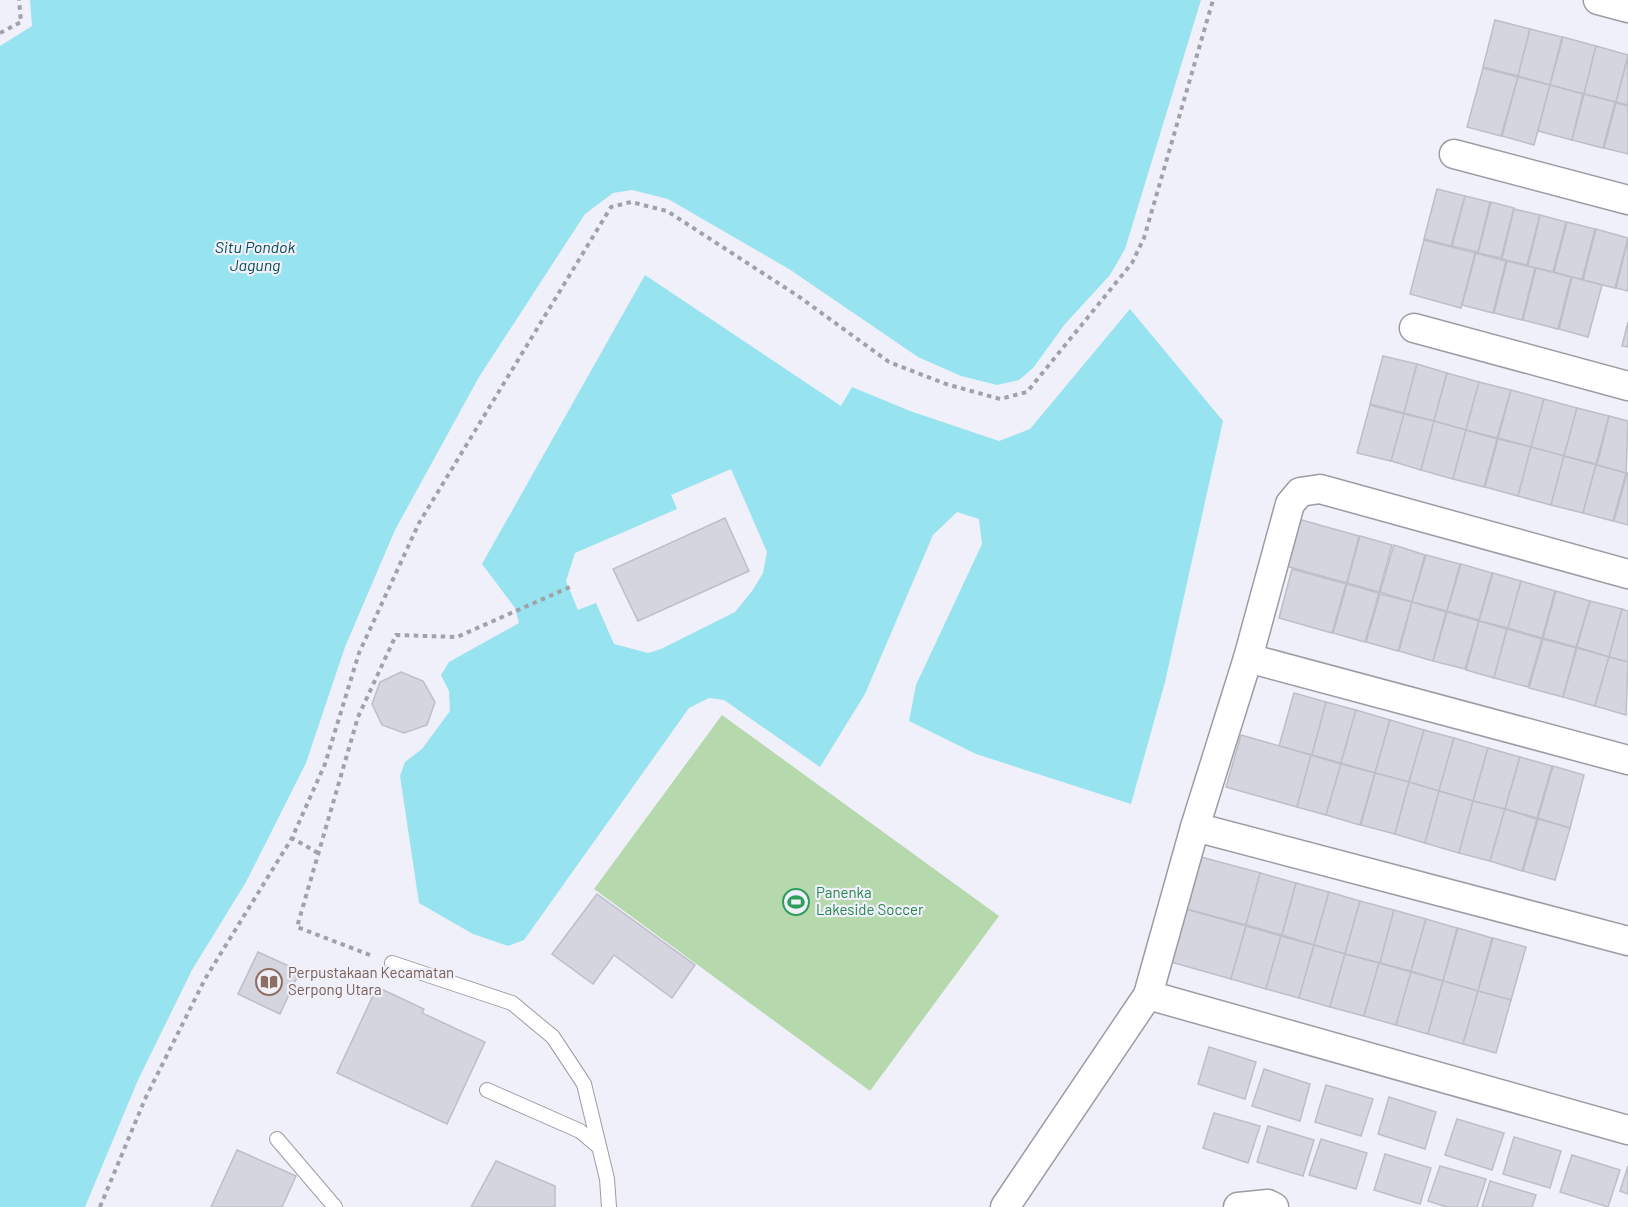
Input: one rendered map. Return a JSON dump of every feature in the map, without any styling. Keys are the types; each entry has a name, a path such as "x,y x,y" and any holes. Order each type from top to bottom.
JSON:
{"street":[{"path":"1598,0 1628,8"},
{"path":"1454,154 1628,200"},
{"path":"1414,328 1628,386"},
{"path":"1005,1207 1148,995 1195,827 1248,658 1290,504 1300,492 1320,489 1628,574"},
{"path":"1248,658 1628,760"},
{"path":"1195,827 1628,941"},
{"path":"1148,995 1628,1130"},
{"path":"1238,1207 1268,1204 1274,1207"}],"lane":[{"path":"392,963 512,1003 553,1037 584,1084 607,1179 609,1207"},
{"path":"487,1090 580,1131 599,1146"},
{"path":"277,1139 335,1207"}],"path":[{"path":"0,33 21,22 19,0"},
{"path":"100,1207 145,1099 205,979 291,838 325,764 359,653 419,523 611,207 632,202 667,211 798,296 889,362 946,384 1000,399 1027,392 1132,263 1144,237 1213,0"},
{"path":"392,963 297,927 358,717 396,634 458,637 570,587"},
{"path":"291,838 318,853"}],"green space":[{"name":"Panenka Lakeside Soccer","path":"722,715 999,916 870,1091 594,889"}],"water":[{"name":"Situ Pondok Jagung","path":"30,0 1201,0 1125,249 1110,275 1065,324 1033,368 1019,380 997,385 961,376 918,357 789,269 668,199 632,190 613,193 585,214 479,377 395,530 345,647 306,763 246,882 192,970 138,1080 85,1207 0,1207 0,46 32,26"},
{"path":"645,275 841,406 852,387 910,411 999,441 1030,429 1130,309 1223,421 1165,682 1131,804 976,754 909,721 916,685 982,544 979,519 957,512 933,535 865,694 820,767 724,700 709,698 689,708 524,940 508,946 473,934 419,903 400,776 405,762 422,749 450,711 449,691 441,675 449,662 519,623 515,608 482,564"}],"pier":[{"path":"731,469 767,552 763,573 752,591 735,612 661,649 648,653 614,644 596,603 578,610 566,581 575,553 677,509 671,495"}],"building":[{"path":"1495,20 1530,29 1518,76 1483,67"},
{"path":"1530,29 1562,37 1550,85 1518,76"},
{"path":"1563,37 1596,46 1584,94 1550,85"},
{"path":"1596,46 1628,55 1616,102 1584,94"},
{"path":"1628,57 1628,105 1616,102"},
{"path":"1483,68 1518,77 1501,136 1467,127"},
{"path":"1518,77 1550,85 1534,145 1502,136"},
{"path":"1550,85 1583,94 1572,140 1538,131"},
{"path":"1584,94 1615,102 1603,148 1572,140"},
{"path":"1616,103 1628,106 1628,154 1604,148"},
{"path":"1437,189 1465,196 1451,246 1424,239"},
{"path":"1465,196 1490,202 1478,252 1452,246"},
{"path":"1491,202 1514,208 1501,258 1478,253"},
{"path":"1514,209 1540,215 1527,265 1502,259"},
{"path":"1540,215 1566,222 1553,272 1528,266"},
{"path":"1567,222 1595,229 1582,280 1554,272"},
{"path":"1596,229 1628,238 1615,288 1583,280"},
{"path":"1628,239 1628,291 1616,288"},
{"path":"1424,240 1475,253 1461,308 1410,294"},
{"path":"1476,253 1506,261 1493,313 1462,305"},
{"path":"1507,261 1535,268 1522,320 1494,313"},
{"path":"1536,268 1571,277 1558,329 1523,320"},
{"path":"1572,277 1602,285 1588,337 1559,329"},
{"path":"1628,322 1628,347 1622,346"},
{"path":"1383,356 1417,364 1404,413 1370,404"},
{"path":"1417,364 1447,373 1434,421 1404,413"},
{"path":"1447,373 1479,382 1466,430 1434,421"},
{"path":"1479,382 1511,390 1497,438 1466,430"},
{"path":"1511,390 1544,399 1531,447 1498,438"},
{"path":"1544,399 1577,408 1564,456 1531,447"},
{"path":"1370,405 1404,414 1391,461 1357,453"},
{"path":"1577,408 1609,416 1596,464 1564,456"},
{"path":"1404,414 1434,421 1421,470 1391,461"},
{"path":"1609,416 1628,421 1626,473 1597,465"},
{"path":"1434,421 1466,430 1453,479 1421,470"},
{"path":"1466,430 1497,439 1484,487 1453,479"},
{"path":"1498,439 1531,447 1518,496 1485,487"},
{"path":"1531,447 1564,456 1551,505 1518,496"},
{"path":"1564,456 1596,465 1583,513 1551,505"},
{"path":"1596,465 1626,473 1613,521 1583,513"},
{"path":"1628,473 1628,525 1614,521"},
{"path":"725,518 749,571 638,621 613,569"},
{"path":"1298,519 1359,536 1347,583 1286,566"},
{"path":"1360,536 1392,545 1379,592 1347,583"},
{"path":"1394,545 1425,555 1412,602 1380,592"},
{"path":"1426,555 1460,564 1447,611 1412,602"},
{"path":"1461,564 1492,573 1479,620 1447,611"},
{"path":"1292,569 1346,584 1332,633 1279,618"},
{"path":"1493,573 1521,581 1508,628 1479,621"},
{"path":"1521,581 1555,591 1542,638 1508,628"},
{"path":"1347,584 1379,593 1365,642 1333,633"},
{"path":"1556,591 1590,601 1576,647 1543,638"},
{"path":"1380,594 1412,602 1398,651 1366,642"},
{"path":"1590,601 1622,609 1609,657 1577,647"},
{"path":"1412,602 1446,612 1433,661 1399,651"},
{"path":"1622,609 1628,611 1628,662 1609,657"},
{"path":"1447,612 1479,621 1465,669 1433,661"},
{"path":"1479,621 1507,629 1494,678 1466,670"},
{"path":"1507,629 1542,639 1528,687 1494,678"},
{"path":"1543,639 1576,648 1563,697 1529,688"},
{"path":"1577,648 1609,657 1595,706 1563,697"},
{"path":"1609,657 1628,662 1626,715 1595,706"},
{"path":"401,672 423,681 435,702 427,725 404,733 382,725 372,704 380,682"},
{"path":"1294,693 1326,702 1312,755 1279,746"},
{"path":"1326,702 1356,710 1341,763 1312,755"},
{"path":"1356,710 1390,720 1375,773 1341,763"},
{"path":"1390,720 1424,730 1409,782 1375,773"},
{"path":"1424,730 1454,738 1439,791 1409,782"},
{"path":"1241,735 1311,755 1297,807 1226,787"},
{"path":"1454,738 1488,748 1473,801 1439,791"},
{"path":"1488,748 1520,757 1505,809 1473,801"},
{"path":"1311,755 1341,764 1326,815 1297,807"},
{"path":"1520,757 1552,766 1537,818 1505,809"},
{"path":"1341,764 1375,773 1360,825 1326,815"},
{"path":"1553,766 1584,775 1570,828 1538,818"},
{"path":"1375,773 1409,782 1395,834 1361,825"},
{"path":"1409,782 1439,791 1425,843 1395,834"},
{"path":"1439,791 1473,801 1459,853 1425,843"},
{"path":"1473,801 1505,809 1490,861 1459,853"},
{"path":"1505,809 1537,819 1522,871 1490,861"},
{"path":"1538,819 1570,828 1555,880 1523,871"},
{"path":"1201,857 1261,873 1246,925 1186,909"},
{"path":"1260,873 1296,883 1282,935 1246,925"},
{"path":"1296,883 1329,892 1314,945 1282,935"},
{"path":"1329,892 1360,901 1345,954 1314,945"},
{"path":"597,894 695,965 672,998 614,955 593,984 552,954"},
{"path":"1360,901 1394,910 1380,963 1345,954"},
{"path":"1186,909 1246,926 1231,979 1171,962"},
{"path":"1394,910 1426,919 1411,971 1380,963"},
{"path":"1426,919 1457,928 1443,981 1411,971"},
{"path":"1246,926 1281,936 1266,989 1231,979"},
{"path":"1458,928 1492,938 1478,991 1443,981"},
{"path":"1281,936 1314,945 1299,998 1266,989"},
{"path":"1493,938 1526,947 1511,1000 1478,991"},
{"path":"1314,945 1345,954 1330,1007 1299,998"},
{"name":"Perpustakaan Kecamatan Serpong Utara","path":"258,952 300,971 280,1014 238,994"},
{"path":"1345,954 1379,963 1364,1016 1330,1007"},
{"path":"1379,963 1411,972 1396,1025 1364,1016"},
{"path":"1411,972 1443,981 1428,1034 1396,1025"},
{"path":"1443,981 1478,991 1463,1044 1428,1034"},
{"path":"377,987 424,1009 422,1013 485,1042 447,1124 337,1073"},
{"path":"1478,991 1511,1000 1496,1053 1463,1044"},
{"path":"1209,1047 1256,1062 1245,1099 1198,1084"},
{"path":"1264,1069 1310,1084 1300,1121 1252,1106"},
{"path":"1326,1085 1373,1099 1361,1136 1315,1122"},
{"path":"1389,1097 1436,1112 1425,1149 1378,1134"},
{"path":"1214,1113 1260,1126 1248,1163 1203,1148"},
{"path":"1457,1119 1504,1133 1492,1170 1445,1155"},
{"path":"1268,1126 1314,1140 1303,1176 1257,1162"},
{"path":"1514,1137 1561,1151 1550,1188 1503,1174"},
{"path":"1321,1139 1367,1153 1356,1189 1309,1175"},
{"path":"237,1150 296,1176 282,1207 211,1207"},
{"path":"1385,1154 1431,1168 1420,1204 1374,1190"},
{"path":"1572,1155 1620,1170 1608,1207 1560,1192"},
{"path":"496,1161 555,1186 555,1207 471,1207"},
{"path":"1440,1166 1486,1179 1477,1207 1447,1207 1428,1201"},
{"path":"1628,1166 1628,1194 1620,1191"},
{"path":"1490,1181 1536,1195 1532,1207 1482,1207"}],"place":[{"name":"Panenka Lakeside Soccer","path":"796,902"},
{"name":"Perpustakaan Kecamatan Serpong Utara","path":"269,982"}]}
